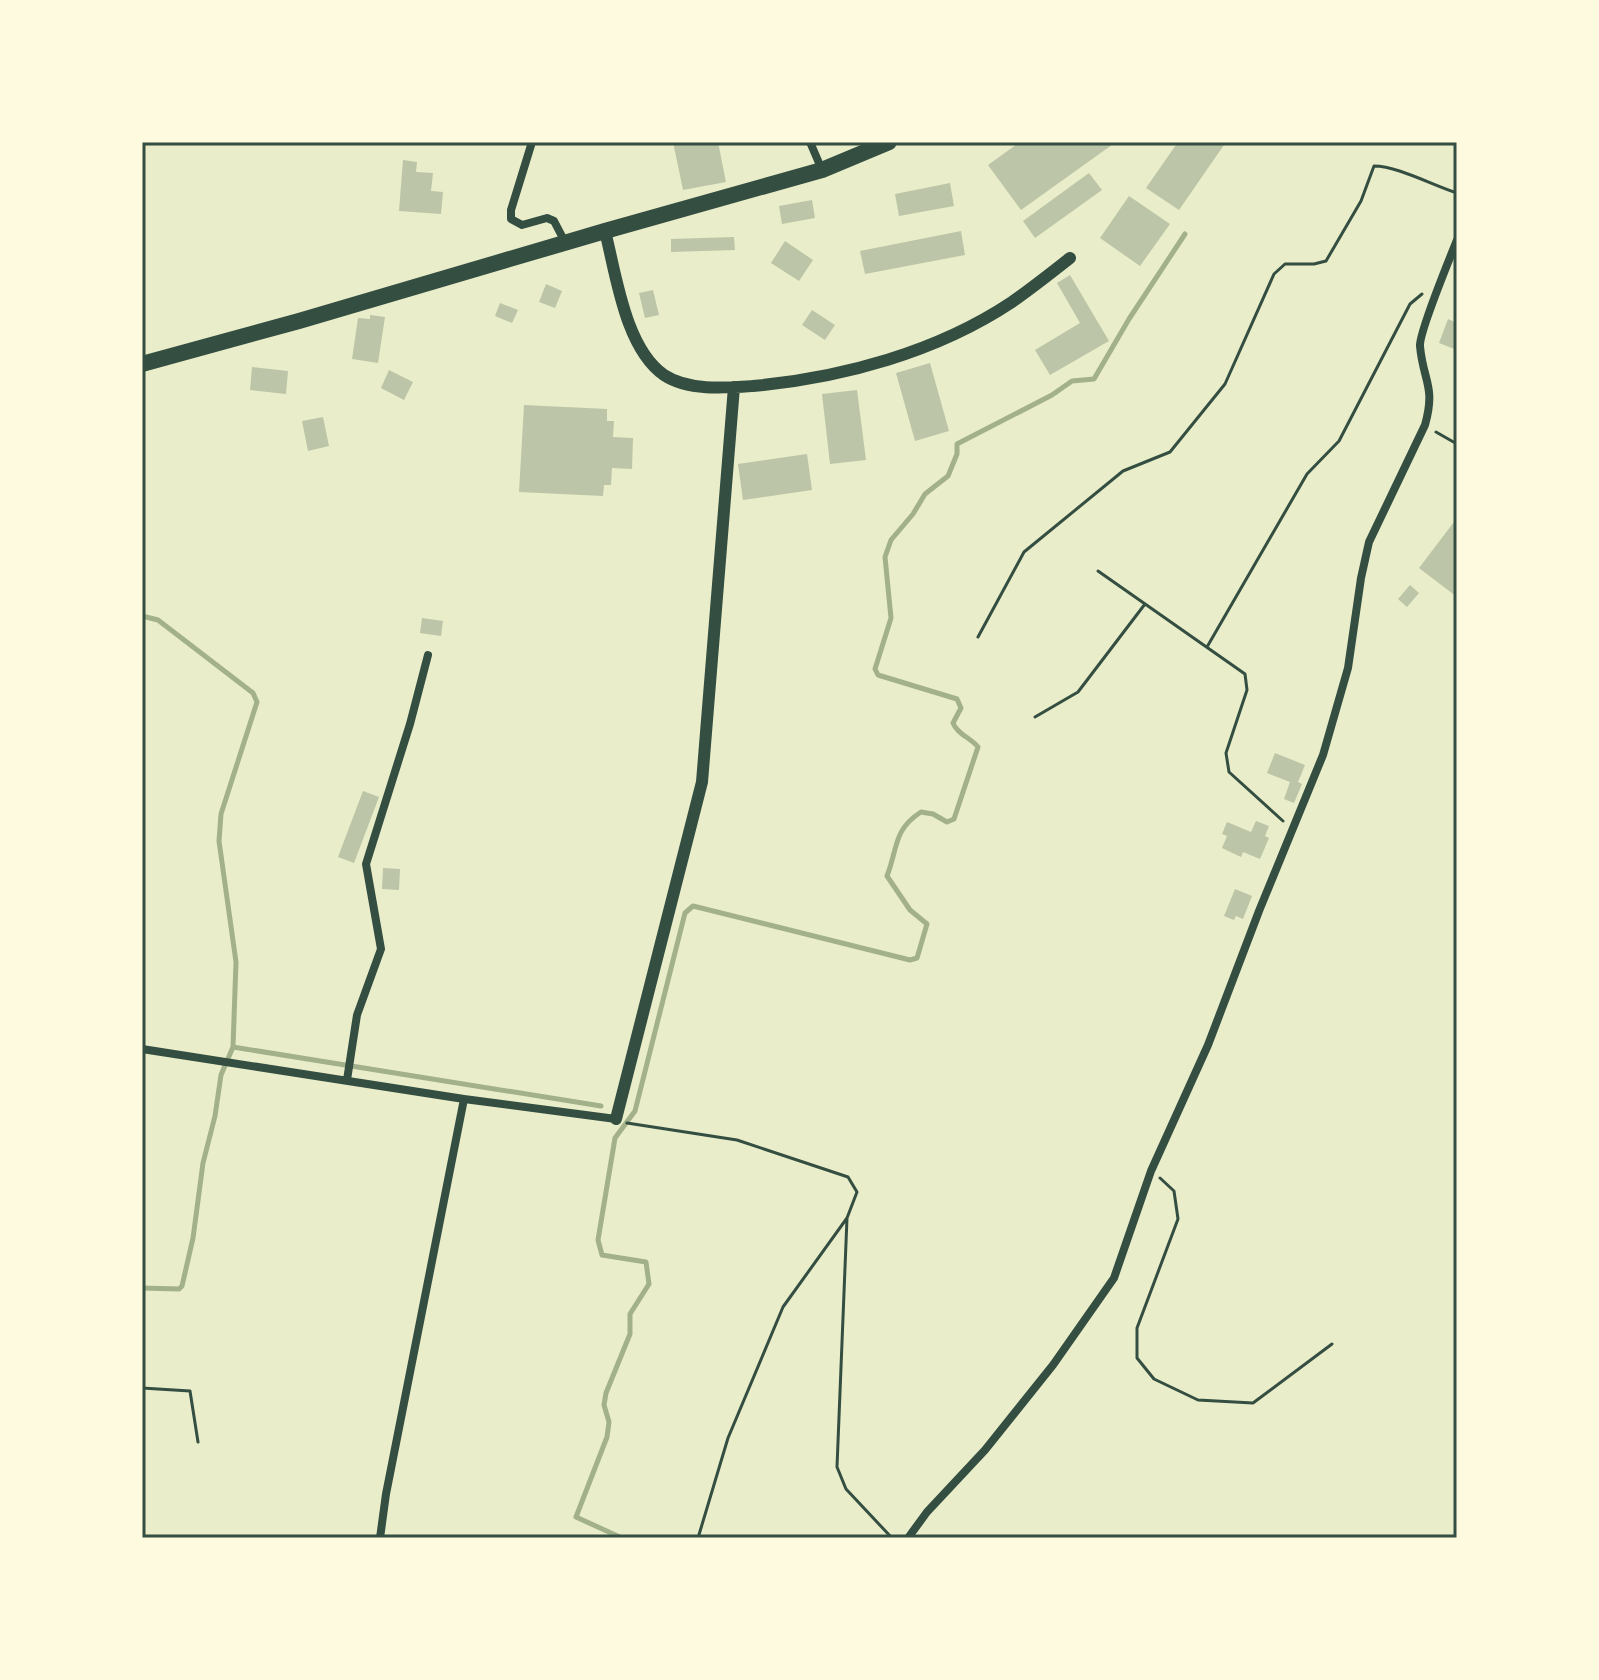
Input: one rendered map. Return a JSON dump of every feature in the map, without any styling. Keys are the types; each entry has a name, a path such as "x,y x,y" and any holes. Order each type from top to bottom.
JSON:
{"main road":[{"path":"142,364 822,170 889,142"}],"street":[{"path":"532,142 511,219 522,225 547,218 554,221 565,242"},
{"path":"810,142 822,170"},
{"path":"605,231 632,332 645,357 664,375 690,386 734,387 790,382 893,359 958,331 1010,303 1070,258"},
{"path":"908,1538 927,1512 985,1450 1053,1365 1114,1278 1151,1171 1208,1045 1334,722 1348,668 1369,542 1425,425 1431,405 1420,344 1457,240"},
{"path":"142,1049 464,1099 616,1119 702,782 734,387"},
{"path":"347,1080 357,1015 381,949 366,864 428,655"},
{"path":"380,1538 464,1099"}],"path":[{"path":"978,637 1024,552 1123,471 1170,452 1225,384 1274,274 1285,264 1326,261 1361,201 1374,166 1392,166 1411,177 1457,193"},
{"path":"1207,647 1307,474 1339,441 1410,304 1443,277"},
{"path":"1425,425 1457,444"},
{"path":"1098,571 1245,674 1247,690 1226,753 1229,772 1292,828"},
{"path":"1035,717 1078,692 1145,604"},
{"path":"636,1126 737,1140 848,1177 857,1192 847,1218 783,1307 728,1438 698,1538"},
{"path":"1151,1171 1174,1191 1178,1219 1137,1328 1137,1358 1154,1379 1198,1400 1253,1403 1332,1344"},
{"path":"847,1218 837,1467 846,1489 892,1538"},
{"path":"142,1388 190,1391 198,1442"}],"building":[{"path":"673,142 718,142 726,182 683,190"},
{"path":"1020,142 1116,142 1021,210 988,165"},
{"path":"1178,142 1226,142 1179,210 1146,188"},
{"path":"403,160 417,162 416,172 433,173 431,191 443,192 441,214 399,211"},
{"path":"1089,173 1102,190 1035,238 1023,221"},
{"path":"950,183 954,206 899,216 895,194"},
{"path":"1129,196 1170,224 1140,266 1100,238"},
{"path":"812,200 815,218 782,224 779,206"},
{"path":"961,231 965,255 865,274 860,251"},
{"path":"734,237 735,250 671,252 671,239"},
{"path":"785,241 813,260 799,281 771,263"},
{"path":"1070,275 1109,341 1050,375 1035,350 1080,323 1057,283"},
{"path":"546,284 562,291 555,308 539,302"},
{"path":"653,290 659,315 645,318 639,293"},
{"path":"500,303 518,310 512,323 495,316"},
{"path":"812,310 835,325 825,340 802,325"},
{"path":"370,315 385,317 378,363 352,359 358,318 370,319"},
{"path":"1448,319 1457,323 1457,350 1439,343"},
{"path":"930,363 949,431 915,441 896,373"},
{"path":"252,367 288,371 286,394 250,390"},
{"path":"389,370 413,382 404,400 381,388"},
{"path":"857,390 866,460 830,464 822,394"},
{"path":"524,405 607,409 607,421 614,421 613,437 633,438 632,469 612,468 611,485 604,485 603,496 519,492"},
{"path":"323,417 329,446 308,451 302,421"},
{"path":"807,454 812,490 743,500 738,464"},
{"path":"1457,518 1457,597 1419,568"},
{"path":"1410,585 1419,593 1407,607 1398,599"},
{"path":"422,618 443,621 441,636 420,633"},
{"path":"1275,753 1305,765 1298,782 1302,784 1294,803 1284,799 1290,782 1267,773"},
{"path":"363,791 379,797 354,863 338,857"},
{"path":"1256,821 1269,826 1265,836 1269,838 1260,859 1243,852 1241,857 1222,848 1227,836 1222,834 1227,822 1251,832"},
{"path":"383,868 400,869 399,890 382,889"},
{"path":"1235,889 1252,896 1243,919 1224,916"}],"waterway":[{"path":"622,1538 576,1517 607,1437 606,1393 630,1334 630,1314 649,1284 646,1262 602,1255 598,1240 615,1138 635,1111 685,913 693,906 910,960 917,958 927,924 910,910 887,876 901,833 912,819 921,812 933,814 947,822 954,819 978,747 953,723 961,708 957,699 878,675 875,669 891,618 885,557 891,540 925,494 948,476 957,454 957,444 1052,395 1072,381 1094,379 1185,234"},
{"path":"142,616 158,620 253,693 257,702 221,814 219,841 236,962 233,1047 221,1075 182,1286 179,1289 142,1288"},
{"path":"233,1047 601,1106"}]}
